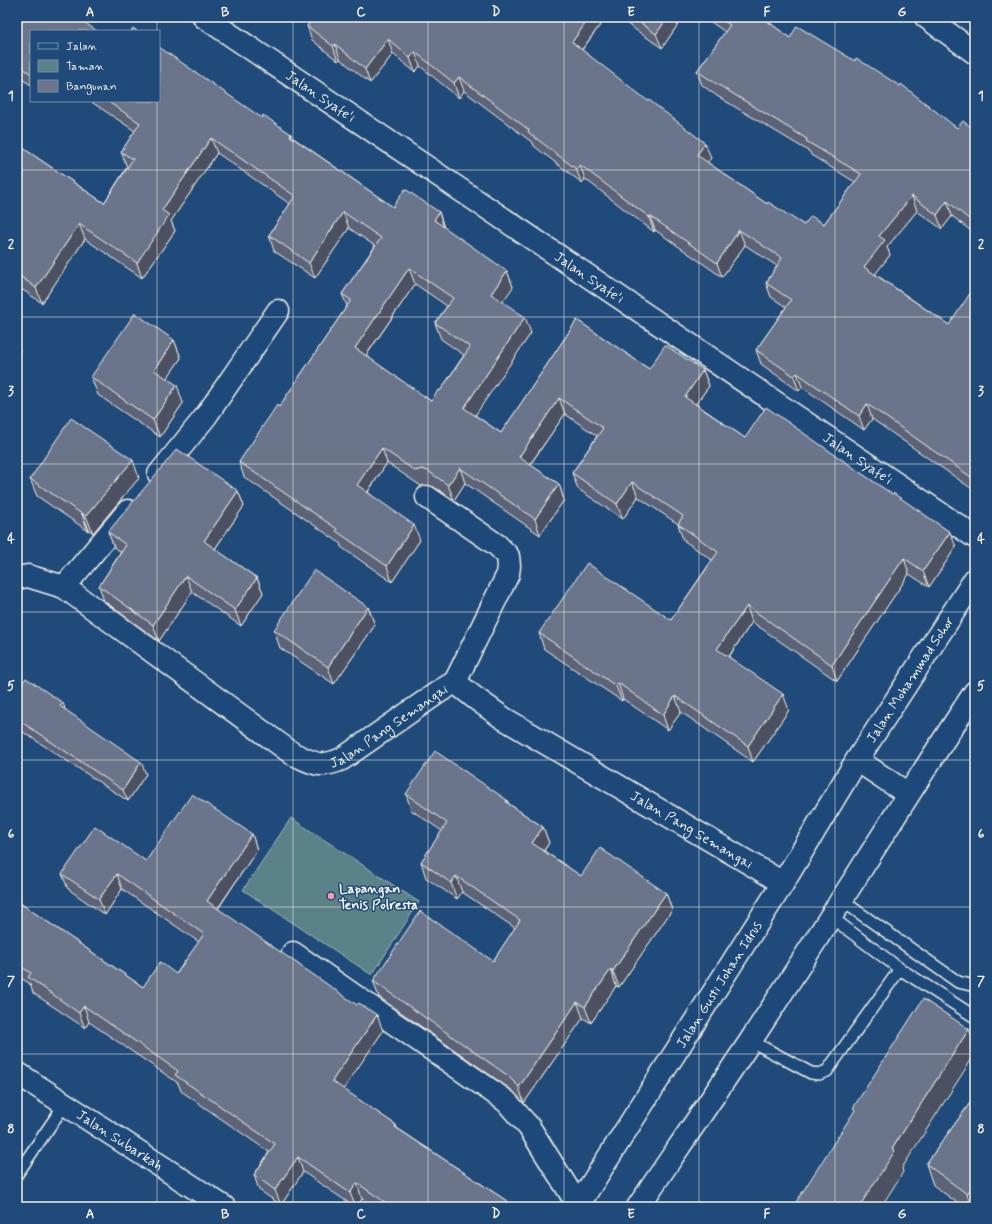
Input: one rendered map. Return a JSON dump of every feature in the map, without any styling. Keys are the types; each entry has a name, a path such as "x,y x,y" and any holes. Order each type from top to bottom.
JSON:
{"street":[{"name":"Jalan Syafe'i","path":"204,17 975,538"},
{"path":"926,17 975,53"},
{"path":"64,587 206,416 278,311"},
{"path":"427,497 497,545 508,556 509,561 508,574 455,682"},
{"name":"Jalan Pang Semangai","path":"17,578 28,576 64,587 293,754 320,765 330,764 342,759 455,682 503,718 783,883"},
{"name":"Jalan Mohammad Sohor","path":"857,760 975,579"},
{"path":"638,1207 750,1041 975,692"},
{"path":"857,760 908,794"},
{"name":"Jalan Gusti Johan Idrus","path":"577,1206 783,883 857,760"},
{"path":"293,953 506,1101 529,1127 577,1206"},
{"name":"Jalan Subarkah","path":"17,1073 224,1207"}],"lane":[{"path":"836,908 900,969 975,1016"},
{"path":"836,908 958,982 975,986"},
{"path":"750,1041 811,1073 819,1074 827,1071 900,969"},
{"path":"17,1174 65,1104"}],"green space":[{"name":"Lapangan Tenis Polresta","path":"291,818 419,902 372,975 243,890"}],"building":[{"path":"17,17 77,17 96,30 30,30 30,73 17,64"},
{"path":"314,17 590,17 572,42 705,143 697,155 767,204 768,202 804,225 811,216 824,224 861,174 806,141 807,139 697,71 730,25 719,17 762,17 790,38 797,26 855,61 856,58 900,86 901,84 957,128 963,121 975,130 975,224 947,201 937,215 912,196 879,236 885,240 864,267 949,325 971,292 975,295 975,472 971,477 867,404 859,416 797,373 794,376 756,350 791,300 766,283 782,258 739,230 717,263 650,216 649,217 580,165 576,169 528,132 529,130 459,77 454,83 415,52 410,58 388,39 365,69 335,44 333,46 307,26"},
{"path":"632,17 668,17 656,34"},
{"path":"160,48 262,118 263,115 291,134 290,136 393,207 405,189 439,212 434,220 507,271 491,294 525,317 464,408 501,433 577,320 649,369 665,345 703,370 685,397 745,438 766,407 950,532 923,571 904,558 832,665 747,606 717,649 783,694 748,746 675,696 663,715 618,683 616,686 539,633 587,563 671,620 718,552 678,524 683,516 632,482 617,504 572,473 603,428 559,398 519,457 559,484 535,519 460,468 448,485 428,471 422,469 415,471 382,448 357,485 414,525 387,566 336,531 337,529 239,462 277,405 279,407 351,300 342,294 381,238 343,212 309,263 269,235 295,196 211,138 162,210 169,215 137,263 79,224 36,288 17,274 17,144 104,203 133,159 121,152 140,123 108,102 160,102","holes":["409,268 453,298 435,323 470,347 440,391 438,390 431,401 355,348"]},
{"path":"135,313 174,340 154,370 177,385 153,420 91,377"},
{"path":"71,418 133,460 86,516 30,479"},
{"path":"177,449 238,491 204,541 257,578 235,610 186,576 153,625 99,586 126,545 108,532"},
{"path":"314,570 368,607 328,667 274,630"},
{"path":"26,678 63,703 60,706 141,762 123,790 17,719 17,691"},
{"path":"435,751 507,800 506,802 543,827 532,843 581,876 600,848 666,893 613,971 611,969 585,1007 577,1002 519,1087 507,1075 373,981 420,911 493,961 520,920 456,876 451,883 421,862 447,823 406,794"},
{"path":"192,794 252,834 207,901 357,1005 359,1003 377,1015 332,1081 396,1125 395,1127 516,1207 392,1207 357,1183 350,1193 298,1157 275,1190 254,1175 275,1144 175,1075 178,1071 84,1006 79,1013 28,977 31,973 17,964 17,901 143,987 160,962 176,974 204,934 117,874 99,899 62,874 95,826 146,861"},
{"path":"923,999 969,1029 892,1149 895,1151 859,1207 793,1207 855,1110 853,1108"},
{"path":"975,1096 975,1182 967,1194 926,1164"},
{"path":"17,1203 24,1207 17,1207"}],"place":[{"name":"Lapangan Tenis Polresta","path":"331,896"}]}
